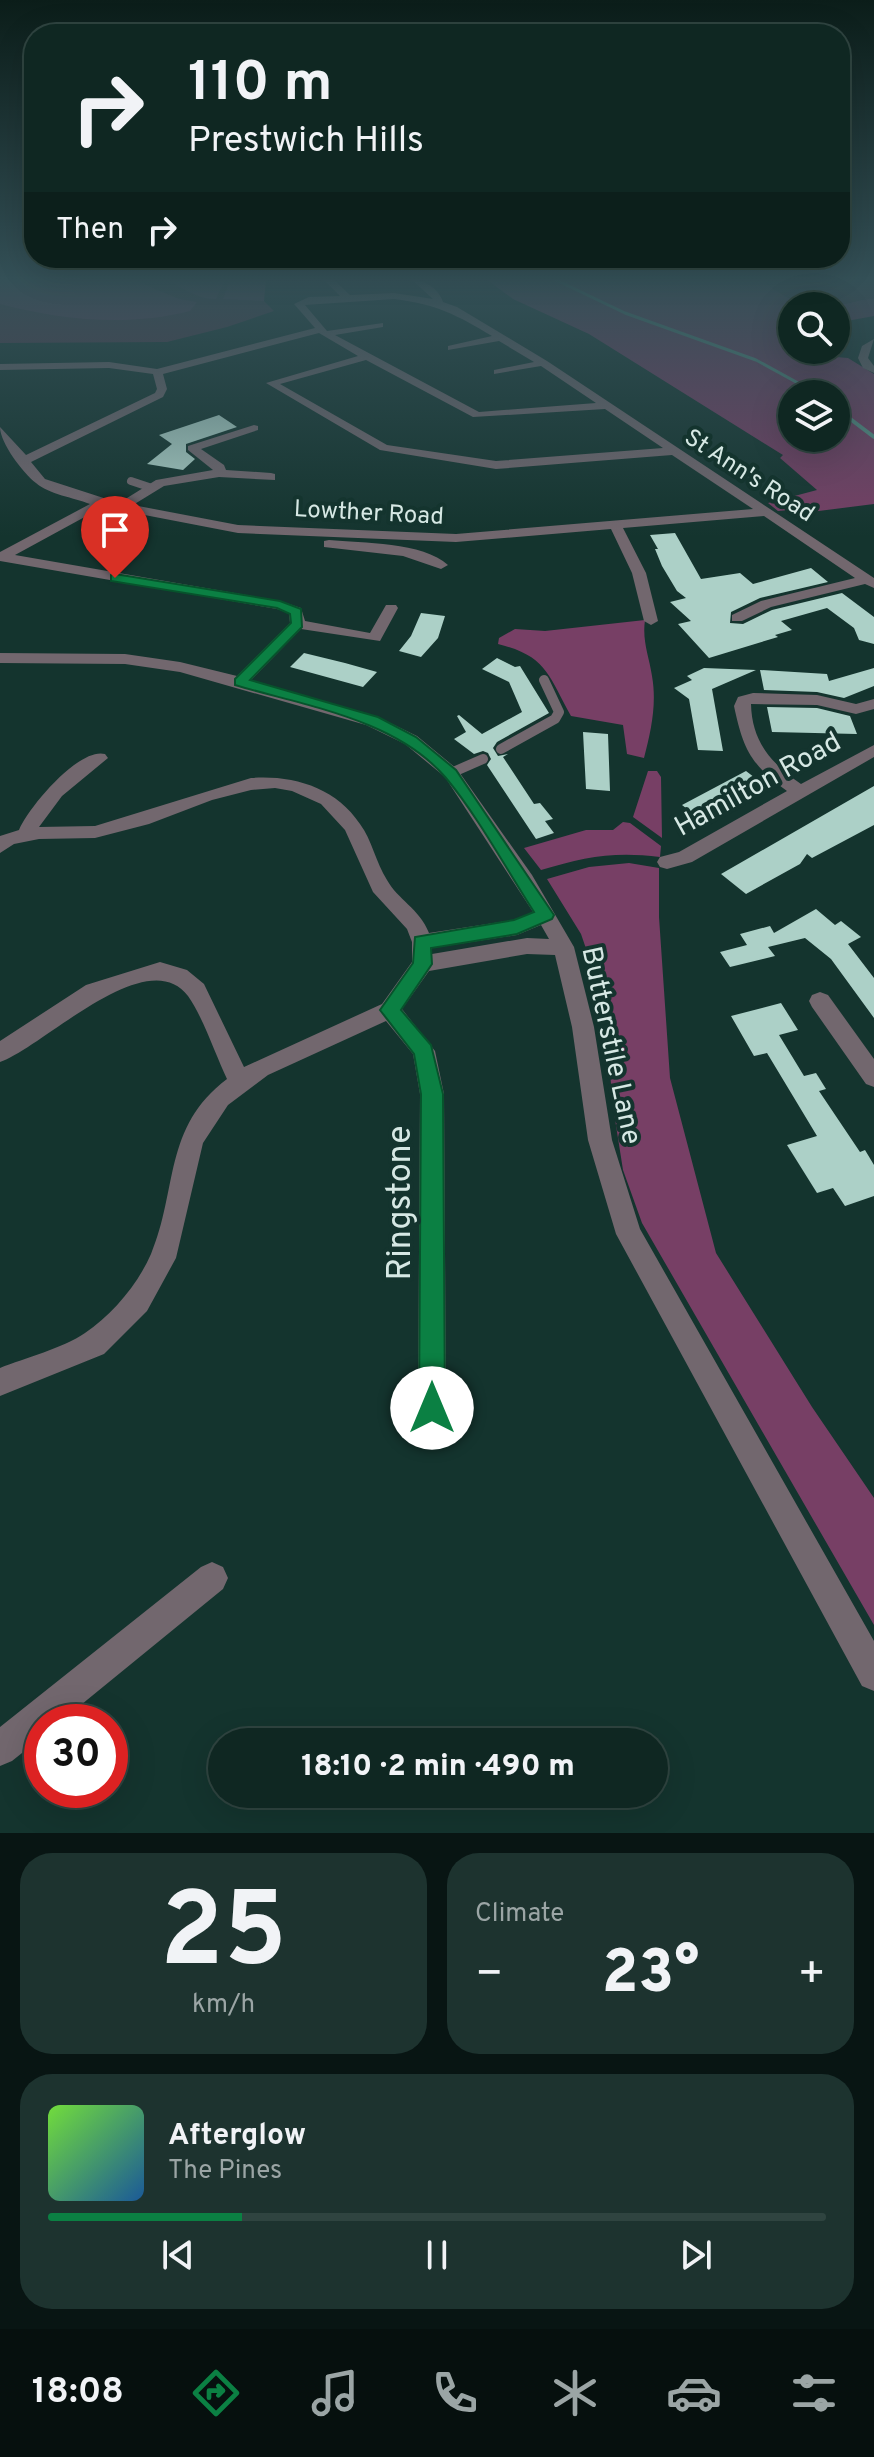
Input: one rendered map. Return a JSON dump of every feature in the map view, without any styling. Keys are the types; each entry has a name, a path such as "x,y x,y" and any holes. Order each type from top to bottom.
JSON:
{"street":[{"path":"0,367 80,366"},
{"path":"113,366 157,372 184,366"},
{"path":"333,366 271,383 384,448 496,465 673,451"},
{"path":"381,366 477,415 608,406"},
{"path":"498,372 530,366"},
{"name":"St Ann's Road","path":"547,366 871,582"},
{"path":"22,462 159,395 162,389 157,372"},
{"path":"219,473 220,468 215,462 192,448 254,428"},
{"name":"Lowther Road","path":"1,433 41,482 101,503 238,529 456,538 766,512"},
{"path":"121,507 160,483 219,473 271,477"},
{"path":"1,557 101,503"},
{"path":"616,526 639,573 651,621"},
{"path":"238,529 255,538 276,542 413,553 429,557 441,565"},
{"path":"1,557 280,605 296,611 298,624"},
{"path":"737,618 766,604 871,582"},
{"path":"298,624 375,638 391,608"},
{"path":"240,682 298,624"},
{"name":"Butterstile Lane","path":"0,658 125,659 180,667 240,682 372,721 411,740 451,773 564,947 583,1027 600,1140 629,1234 874,1674"},
{"path":"799,791 773,773 751,748 742,706 744,701 753,698 817,700 856,709 874,704"},
{"name":"Hamilton Road","path":"667,862 685,857 874,750"},
{"path":"26,836 31,820 46,798 99,758"},
{"path":"0,846 8,839 26,836 95,832 143,820 206,796 251,784 275,782 296,786 327,800 353,827 380,887 401,906 416,926 422,953 390,1010 260,1068 220,1098 192,1139 163,1258 138,1302 94,1344 0,1382"},
{"path":"422,953 517,927 545,915"},
{"path":"422,953 527,946 564,947"},
{"path":"0,1053 94,991 160,970 180,976 196,990 240,1082"},
{"path":"820,1001 874,1077"},
{"name":"Ringstone","path":"390,1010 424,1051 432,1094 432,1408"},
{"path":"0,1749 212,1578"}],"lane":[{"path":"131,481 152,488"},
{"path":"501,749 555,719 559,712 544,680"},
{"path":"451,773 483,759"}],"shaded area":[{"path":"640,366 860,366 874,374 874,504 795,514 789,510 778,511 768,503 817,490 780,458 783,455 778,452 850,452 850,380 778,380 778,452"},
{"path":"645,620 654,707 644,758 627,754 623,725 571,716 551,678 537,661 498,644 499,638 515,629 545,631"},
{"path":"648,771 657,771 661,777 662,838 633,817"},
{"path":"623,822 630,823 661,846 660,857 599,856 541,870 524,848 586,830 613,830"},
{"path":"629,863 659,868 659,917 670,1078 716,1253 812,1407 874,1498 874,1625 642,1223 623,1170 612,1100 606,1007 581,934 547,879 589,867"}],"building":[{"path":"219,415 237,427 186,444 186,452 195,459 183,470 147,464 172,444 159,435"},
{"path":"675,533 701,579 740,573 753,584 811,568 828,582 760,598 731,612 730,623 743,624 772,610 842,593 874,617 874,644 859,640 854,628 827,608 781,621 792,630 775,635 778,637 709,658 678,624 691,621 670,602 686,598 677,591 662,566 655,549 658,549 650,535"},
{"path":"421,613 445,616 438,638 421,657 399,651 411,636"},
{"path":"304,653 377,672 363,687 290,667"},
{"path":"497,658 515,667 520,666 549,713 497,742 493,748 498,756 508,754 503,757 534,804 540,803 553,819 545,821 554,833 536,839 487,765 491,759 488,753 474,754 454,739 466,732 459,715 482,734 522,712 509,682 482,669"},
{"path":"704,668 756,670 712,689 723,751 698,750 689,699 674,688 692,680 687,676"},
{"path":"874,668 874,686 844,698 817,692 764,690 760,670 827,674 829,681"},
{"path":"767,707 817,708 850,716 857,734 772,732"},
{"path":"583,732 608,734 610,791 586,789"},
{"path":"746,771 763,784 700,819 682,805"},
{"path":"874,786 874,825 812,858 807,854 800,864 746,894 721,874"},
{"path":"816,909 835,925 841,921 861,937 848,944 874,978 874,1018 831,959 805,938 768,947 775,956 730,967 720,952 747,945 740,934 770,926 774,933"},
{"path":"781,1003 798,1030 779,1035 804,1076 816,1073 826,1089 819,1091 860,1152 865,1150 874,1165 874,1196 845,1206 833,1188 817,1193 787,1145 817,1136 767,1053 754,1056 731,1016"}],"waterway":[{"path":"766,366 792,380"},
{"path":"850,419 874,437"}],"route":[{"path":"115,578 280,605 296,611 298,624 240,682 372,721 411,740 451,773 525,880 545,915 517,927 422,942 422,964 390,1010 424,1051 432,1094 432,1408"}]}
